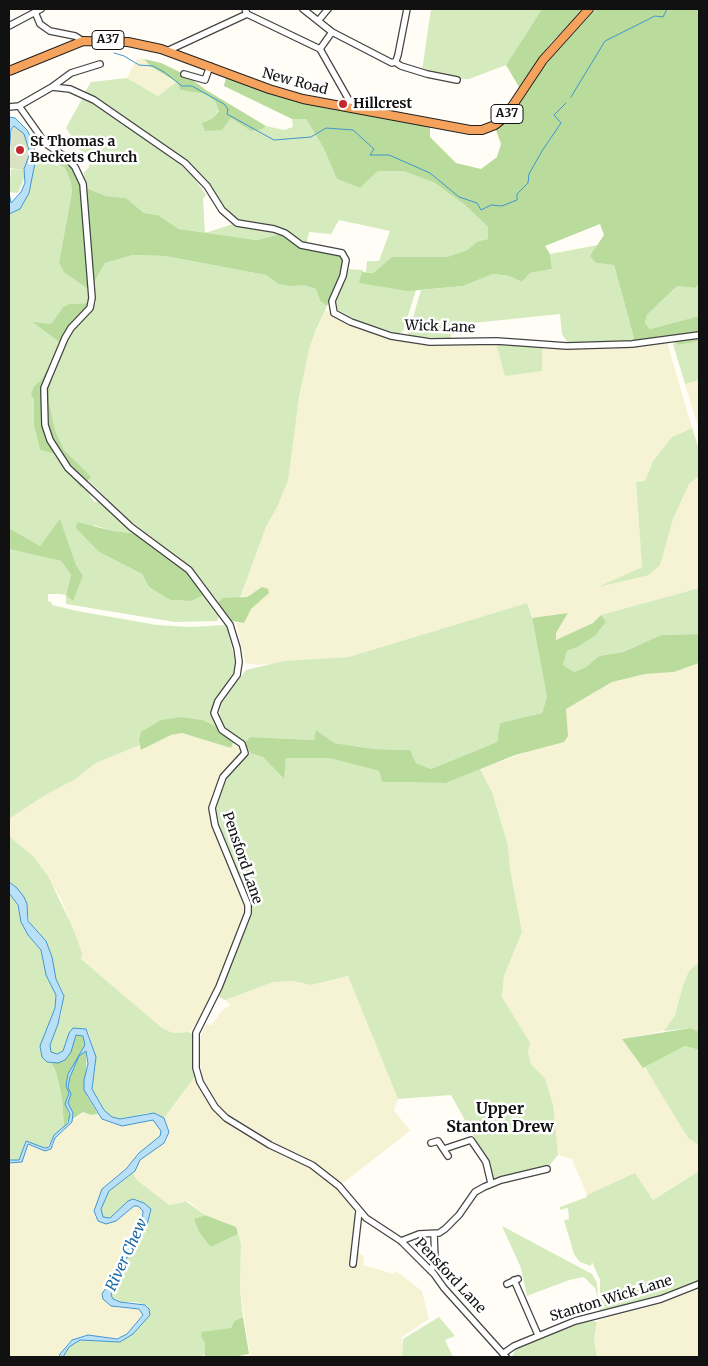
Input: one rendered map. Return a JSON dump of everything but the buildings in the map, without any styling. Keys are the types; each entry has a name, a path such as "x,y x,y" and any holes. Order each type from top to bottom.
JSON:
{"highway":[{"name":"New Road","path":"9,71 83,41 128,42 168,51 278,92 470,130 488,129 504,117 543,60 589,9"}],"street":[{"path":"303,9 332,32 389,63 395,62 401,66 427,74 458,80"},
{"path":"318,21 328,9"},
{"path":"395,62 407,9"},
{"path":"9,26 38,10 40,24 50,31 75,36 83,41"},
{"path":"168,51 246,11 320,49 354,108"},
{"path":"320,49 332,32"},
{"path":"9,107 19,106 71,73 100,64"},
{"path":"184,74 206,80 210,66"},
{"name":"Wick Lane","path":"52,86 70,89 94,100 185,163 207,186 222,210 237,223 274,229 285,233 301,245 342,253 346,260 344,276 332,301 334,312 351,322 404,339 430,342 497,341 585,346 632,344 699,336"},
{"name":"Pensford Lane","path":"19,106 46,144 67,158 75,167 83,184 92,298 90,308 71,328 65,338 44,388 44,416 50,440 68,468 131,526 189,570 230,625 239,662 237,675 218,702 214,713 222,730 242,744 245,753 223,776 212,808 215,825 248,905 248,912 219,987 196,1033 196,1068 200,1082 215,1107 226,1118 270,1145 312,1165 339,1186 366,1218 401,1241 431,1271 505,1355"},
{"path":"444,1149 471,1140 486,1162 491,1183"},
{"path":"430,1143 438,1141 448,1156"},
{"path":"401,1241 419,1234 434,1234 452,1224 475,1192 491,1183 547,1169"},
{"path":"353,1264 359,1211"},
{"path":"431,1271 435,1260 434,1234"},
{"path":"507,1284 516,1280 538,1335"},
{"name":"Stanton Wick Lane","path":"505,1355 538,1335 575,1321 661,1299 699,1284"}],"shaded area":[{"path":"137,59 144,59 150,66 177,82 176,84 158,96 127,78"},
{"path":"325,310 346,322 405,341 431,344 496,343 506,376 542,345 598,348 667,342 692,428 672,437 653,461 645,481 636,482 642,567 601,586 659,565 673,519 689,484 699,476 699,588 601,615 593,623 556,640 556,633 568,614 532,618 527,603 347,657 258,665 245,663 236,623 244,623 251,609 268,593 253,592 247,597 241,596 266,527 283,492 309,350"},
{"path":"699,380 699,430 685,384"},
{"path":"699,663 699,962 689,971 675,1015 664,1031 622,1039 655,1081 688,1138 699,1145 699,1171 653,1200 635,1174 587,1195 572,1159 558,1155 528,1053 529,1043 502,997 504,976 522,932 510,869 508,845 492,792 480,769 568,736 565,709 612,682 645,674 674,672"},
{"path":"182,733 231,748 233,743 241,750 242,753 222,774 213,795 210,813 247,906 246,915 219,984 201,1018 189,1032 173,1033 162,1028 81,959 72,926 61,899 41,866 9,836 9,819 47,794 74,780 96,763 140,745 142,750 171,735"},
{"path":"348,976 398,1099 394,1110 410,1131 343,1183 300,1154 279,1147 232,1119 220,1107 203,1078 198,1051 199,1041 206,1024 212,1025 222,1010 231,1005 225,1000 273,982 293,981 311,985"},
{"path":"196,1075 201,1090 215,1111 281,1153 282,1157 289,1157 310,1166 341,1192 353,1207 357,1252 364,1256 363,1265 394,1274 396,1271 422,1291 429,1319 402,1337 402,1357 250,1357 240,1289 241,1244 236,1228 205,1215 188,1201 169,1205 137,1180 133,1173 140,1160 167,1140 169,1129 164,1118"},
{"path":"83,1112 91,1115 98,1114 102,1119 122,1126 155,1120 161,1128 160,1136 139,1153 123,1172 102,1189 94,1211 95,1217 99,1222 116,1221 136,1205 143,1211 142,1223 127,1244 112,1280 103,1290 103,1299 119,1308 141,1309 143,1315 125,1336 110,1339 86,1335 75,1338 65,1346 59,1357 9,1357 9,1163 22,1161 27,1144 45,1151 54,1145 55,1138"},
{"path":"699,1289 699,1357 597,1357 594,1338 597,1322 601,1319 651,1306"}],"green space":[{"path":"431,9 542,9 506,65 469,79 456,79 422,71"},
{"path":"542,9 584,9 550,44 519,87 506,65"},
{"path":"596,9 699,9 699,284 695,288 677,286 647,315 645,323 650,329 699,316 699,341 678,345 673,337 635,342 614,265 596,263 590,256 604,235 600,224 545,246 550,254 552,269 530,273 522,282 509,276 493,274 463,286 408,291 359,283 362,272 373,273 392,257 447,257 467,250 478,241 488,239 488,227 465,205 435,183 403,171 378,171 360,188 337,179 323,147 306,119 292,119 224,86 226,77 430,125 430,137 456,163 481,169 497,157 501,144 496,130 551,58"},
{"path":"144,59 161,63 186,75 206,90 266,126 262,129 251,131 231,118 222,130 205,131 202,123 213,118 219,111 215,101 205,94 180,90 177,82 150,66"},
{"path":"127,78 158,96 177,82 180,90 205,94 215,101 219,110 213,118 202,123 231,117 262,129 266,126 284,130 293,127 292,119 306,119 323,147 337,179 360,188 378,171 403,171 435,183 465,205 488,227 488,239 478,241 467,250 447,257 392,257 373,273 366,272 367,261 379,261 390,231 339,220 331,234 309,232 307,242 300,242 286,232 238,221 222,205 207,180 187,162 96,97 85,92 91,82"},
{"path":"83,97 92,101 192,175 206,195 203,199 205,233 179,229 158,215 144,213 126,198 106,196 84,187 84,173 89,167 90,155 81,151 66,128"},
{"path":"16,126 24,134 29,149 27,166 23,170 9,168 12,130"},
{"path":"62,157 74,167 82,184 91,291 64,272 59,262 72,192 71,183 65,168 58,165"},
{"path":"38,159 65,168 71,183 72,192 59,262 91,291 90,303 69,304 63,307 51,324 33,323 59,342 50,365 40,381 34,386 34,426 40,450 55,454 81,487 84,485 94,502 101,501 138,534 113,531 93,525 88,540 99,552 142,574 149,587 170,600 191,601 204,595 220,614 217,621 175,622 66,604 66,595 83,575 76,565 60,520 40,546 9,528 9,214 20,209 29,193 33,164"},
{"path":"11,169 23,170 25,176 18,193 9,192"},
{"path":"84,187 106,196 126,198 144,213 158,215 179,229 257,240 281,234 309,250 340,254 344,260 341,276 327,306 320,301 316,289 303,285 290,286 278,284 266,275 165,256 133,255 105,263 93,284"},
{"path":"233,224 281,234 257,240 206,233"},
{"path":"598,245 591,256 596,263 614,265 635,342 568,343 562,334 560,314 454,325 450,339 409,336 408,334 421,290 463,286 493,274 509,276 522,282 530,273 552,269 550,254"},
{"path":"133,255 165,256 266,275 278,284 303,285 316,289 320,301 327,306 309,350 299,397 288,480 278,505 266,527 240,598 219,603 191,568 129,520 88,480 90,477 64,450 55,430 49,401 50,386 58,362 73,330 93,310 96,302 93,284 105,263"},
{"path":"349,269 363,270 360,283 416,290 403,331 399,334 356,320 338,310 336,300"},
{"path":"699,284 699,316 650,329 645,323 647,315 677,286 695,288"},
{"path":"90,303 59,342 32,322 51,324 63,307 69,304"},
{"path":"676,341 678,345 699,341 699,380 685,384 673,344"},
{"path":"496,343 542,345 542,371 505,376"},
{"path":"58,362 50,386 49,401 55,430 64,450 91,477 81,488 55,454 40,450 34,426 34,399 31,395 34,386 40,381 50,365"},
{"path":"692,428 699,449 699,476 689,484 673,519 660,565 649,575 598,587 642,567 636,482 645,481 653,461 672,437"},
{"path":"60,519 76,565 83,575 73,601 66,595 71,575 61,561 9,549 9,528 40,546"},
{"path":"77,522 113,531 138,534 186,571 204,595 191,601 170,600 149,587 142,574 99,552 76,528"},
{"path":"9,549 61,561 71,575 66,595 48,594 48,601 52,605 77,611 157,625 190,627 226,625 237,668 214,703 213,712 217,727 203,720 182,717 139,741 140,745 96,763 74,780 47,794 9,819"},
{"path":"262,587 268,589 269,593 251,609 244,623 231,621 218,603 223,598 247,597"},
{"path":"699,588 698,634 661,635 623,652 599,656 586,667 574,672 563,665 567,651 578,647 595,636 606,622 601,615"},
{"path":"527,603 532,618 547,697 542,713 500,723 497,742 431,769 416,763 410,750 374,749 333,743 316,731 314,740 250,737 245,742 226,729 219,717 221,703 246,670 284,661 348,657"},
{"path":"568,613 556,633 556,640 593,623 601,615 606,622 595,636 578,647 567,651 563,665 574,672 586,667 599,656 623,652 661,635 698,634 699,631 699,663 674,672 645,674 612,682 566,709 568,736 564,742 515,755 446,783 382,782 379,771 329,758 286,758 284,779 263,757 250,753 245,742 250,737 314,740 316,730 334,743 374,749 410,750 416,763 431,769 497,742 500,723 542,713 547,697 532,618"},
{"path":"182,717 203,720 217,727 233,743 231,748 182,733 171,735 141,750 139,741 141,732 161,720"},
{"path":"250,753 263,757 283,778 286,758 329,758 379,771 382,782 446,783 480,769 492,792 508,845 510,869 522,932 504,976 502,997 530,1043 528,1053 531,1064 545,1079 553,1105 558,1155 549,1166 493,1179 491,1167 451,1095 398,1099 348,976 311,985 293,981 273,982 225,1000 217,996 252,915 252,906 221,830 216,809 217,799 225,778"},
{"path":"9,836 34,857 48,876 72,926 82,953 81,959 162,1028 173,1033 189,1032 192,1034 196,1075 164,1118 148,1113 120,1119 106,1113 92,1089 96,1057 88,1031 66,1046 61,1053 54,1054 50,1051 50,1045 61,1015 64,994 56,979 52,957 46,941 30,924 27,909 15,886 9,882"},
{"path":"9,893 16,902 25,931 41,950 46,975 56,994 55,1007 41,1048 41,1054 47,1062 51,1062 56,1072 62,1098 64,1129 54,1135 47,1148 25,1141 20,1159 16,1161 9,1160"},
{"path":"699,962 699,1032 691,1028 664,1031 675,1015 689,971"},
{"path":"691,1028 699,1032 699,1050 685,1046 643,1068 622,1039"},
{"path":"80,1035 84,1038 85,1045 68,1074 66,1086 69,1093 65,1104 70,1116 64,1129 62,1098 56,1072 51,1062 55,1063 72,1048 74,1036"},
{"path":"685,1046 699,1050 699,1145 688,1138 645,1067"},
{"path":"86,1051 87,1096 98,1114 91,1115 83,1112 73,1119 68,1103 71,1094 68,1087 79,1056"},
{"path":"699,1171 699,1281 661,1297 600,1312 600,1280 592,1262 591,1266 580,1262 574,1254 564,1220 569,1219 568,1208 560,1210 560,1207 587,1197 587,1195 635,1173 653,1200"},
{"path":"133,1173 137,1180 169,1205 185,1202 184,1200 205,1215 194,1219 211,1247 238,1234 241,1244 240,1289 243,1317 234,1321 231,1328 218,1331 205,1342 205,1355 194,1357 63,1357 69,1347 80,1340 120,1342 133,1334 144,1322 148,1306 136,1302 120,1302 113,1299 111,1295 132,1246 141,1236 151,1209 131,1199 110,1218 103,1217 101,1212 109,1191"},
{"path":"205,1215 236,1227 238,1234 211,1247 199,1232 194,1219"},
{"path":"502,1226 592,1274 597,1283 598,1299 595,1288 584,1277 569,1280 527,1296 521,1268"},
{"path":"243,1317 249,1354 234,1357 205,1357 205,1342 201,1337 202,1332 231,1328 234,1321"},
{"path":"439,1317 455,1336 445,1340 453,1357 402,1357 403,1339"},
{"path":"597,1322 594,1338 597,1357 512,1357 516,1348 579,1323"}],"water":[{"path":"9,117 15,118 27,130 34,144 36,158 29,193 20,209 9,214 9,192 11,203 21,192 25,183 24,169 30,153 24,134 14,126 11,130 9,155"},
{"name":"River Chew","path":"9,882 24,897 27,904 28,921 46,941 52,957 56,979 64,996 58,1024 50,1045 51,1052 57,1054 63,1051 69,1033 73,1028 86,1029 96,1057 92,1089 104,1110 112,1117 120,1119 154,1113 164,1118 169,1132 164,1143 140,1160 135,1171 109,1191 101,1209 103,1217 110,1218 128,1201 133,1199 144,1203 151,1209 147,1225 132,1246 111,1295 113,1299 120,1302 145,1305 149,1309 150,1315 133,1334 120,1342 80,1340 69,1347 63,1357 59,1357 60,1354 72,1340 88,1335 117,1339 127,1334 143,1315 139,1309 111,1306 103,1299 102,1294 119,1267 127,1244 142,1223 143,1211 138,1206 134,1206 116,1221 106,1224 98,1221 94,1211 102,1189 126,1169 139,1153 160,1136 161,1131 153,1120 122,1126 102,1119 84,1090 84,1080 88,1064 86,1051 79,1056 68,1087 71,1094 68,1103 73,1113 72,1122 55,1138 51,1149 45,1151 28,1144 22,1162 9,1163 9,1160 19,1160 26,1141 45,1148 49,1147 54,1135 68,1123 70,1114 65,1104 69,1093 66,1086 68,1074 85,1045 83,1036 76,1035 71,1052 65,1060 58,1063 47,1062 42,1057 40,1046 55,1008 56,995 46,975 41,950 28,935 21,922 18,905 9,893"}],"waterway":[{"path":"571,97 605,41 655,16 663,17 667,9"},
{"path":"114,53 124,56 139,65 153,66 182,86 192,86 224,104 228,109 227,114 274,140 311,137 326,128 353,130 374,149 370,155 389,155 430,173 459,197 477,203 481,210 491,205 502,206 517,200 517,194 528,183 529,174 561,123 554,115 566,103"}],"place":[{"name":"Hillcrest","path":"343,104"},
{"name":"St Thomas a Beckets Church","path":"20,150"}],"district":[{"name":"Upper Stanton Drew","path":"500,1118"}]}
